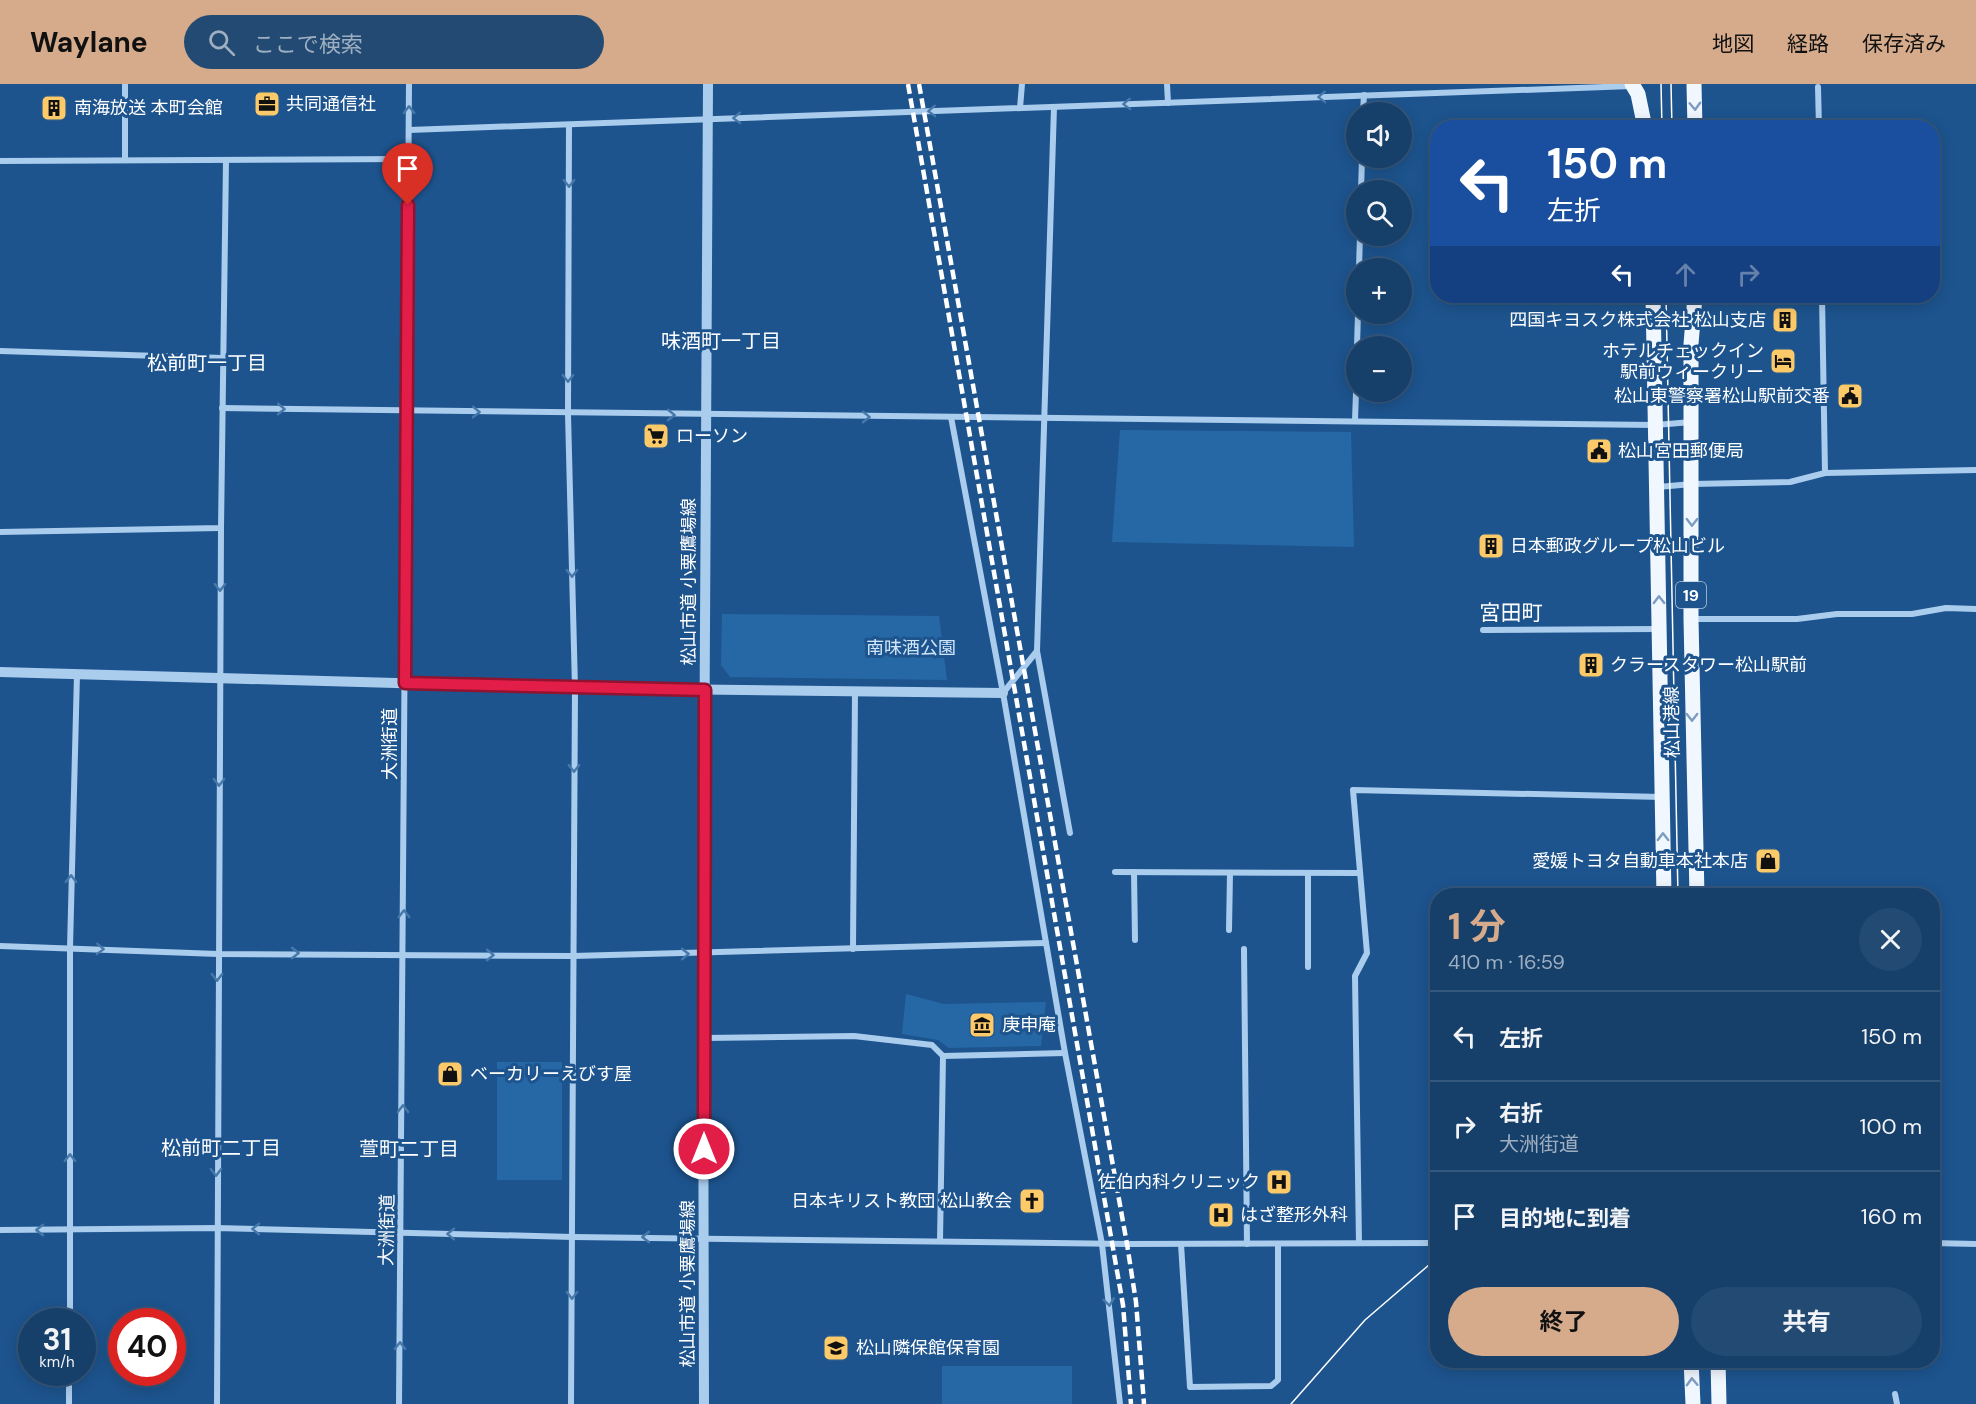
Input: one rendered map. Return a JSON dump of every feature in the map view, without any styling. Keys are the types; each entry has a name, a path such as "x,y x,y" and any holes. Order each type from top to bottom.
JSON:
{"main road":[{"path":"1694,84 1695,120"},
{"path":"1636,85 1643,120"},
{"name":"松山港線","path":"1653,303 1664,888"},
{"name":"松山港線","path":"1694,303 1691,344 1691,619 1697,888"},
{"path":"1691,1368 1693,1404"},
{"path":"1718,1368 1719,1404"}],"street":[{"path":"125,84 125,160"},
{"name":"大洲街道","path":"399,1404 409,84"},
{"name":"松山市道 小栗鷹場線","path":"704,1404 708,84"},
{"path":"1020,108 1022,84"},
{"path":"1167,84 1168,103"},
{"path":"409,130 1636,85"},
{"path":"1818,87 1819,120"},
{"path":"1364,96 1364,102"},
{"path":"1053,107 1037,651 1070,833"},
{"path":"569,125 568,414 574,688 571,1404"},
{"path":"0,161 409,159"},
{"path":"217,1404 216,1228 221,528 226,160"},
{"path":"1822,303 1825,473"},
{"path":"0,351 223,358"},
{"path":"1355,420 1356,402"},
{"path":"222,408 568,414 1355,420 1655,425 1692,422"},
{"path":"951,417 1003,693 1065,1053 1102,1244 1120,1404"},
{"path":"1658,487 1790,482 1825,473 1976,470"},
{"path":"0,532 221,528"},
{"path":"1691,619 1797,619 1837,614 1912,614 1947,608 1976,609"},
{"path":"1483,630 1660,629"},
{"path":"1003,693 1037,651"},
{"path":"0,672 574,688 1003,693"},
{"path":"70,1308 70,948 77,674"},
{"path":"853,949 855,692"},
{"path":"1359,1243 1355,976 1366,953 1353,789 1663,797"},
{"path":"1115,872 1359,873"},
{"path":"1134,872 1135,940"},
{"path":"1228,930 1230,873"},
{"path":"1308,873 1308,967"},
{"path":"0,946 218,954 404,953 573,956 1046,943"},
{"path":"1244,949 1247,1244"},
{"path":"704,1038 854,1036 932,1045 943,1056 940,1241"},
{"path":"943,1056 1065,1053"},
{"path":"0,1230 216,1228 573,1237 1102,1244 1430,1243"},
{"path":"1940,1243 1976,1244"},
{"path":"1181,1244 1190,1387 1271,1386 1278,1380 1278,1244"},
{"path":"69,1386 69,1404"},
{"path":"1895,1394 1897,1404"}],"green space":[{"path":"1120,430 1351,432 1354,547 1112,542"},
{"name":"南味酒公園","path":"722,614 939,616 947,680 730,677 721,665"},
{"path":"906,994 944,1004 1046,1002 1041,1046 949,1048 938,1040 902,1034"},
{"path":"497,1062 562,1062 562,1180 497,1180"},
{"path":"942,1366 1072,1366 1072,1404 942,1404"}],"tram line":[{"path":"1661,84 1662,120"},
{"path":"1671,84 1672,120"},
{"path":"1666,303 1678,888"},
{"path":"1291,1404 1365,1320 1430,1264"}],"railway":[{"path":"908,84 1123,1305 1131,1404"},
{"path":"919,84 1127,1244 1136,1302 1144,1404"}],"place":[{"name":"共同通信社","path":"267,104"},
{"name":"南海放送 本町会館","path":"54,108"},
{"name":"四国キヨスク株式会社 松山支店","path":"1785,320"},
{"name":"ホテルチェックイン 駅前ウィークリー","path":"1783,361"},
{"name":"松山東警察署松山駅前交番","path":"1850,396"},
{"name":"ローソン","path":"656,436"},
{"name":"松山宮田郵便局","path":"1599,451"},
{"name":"日本郵政グループ松山ビル","path":"1491,546"},
{"name":"クラースタワー松山駅前","path":"1591,665"},
{"name":"愛媛トヨタ自動車本社本店","path":"1768,861"},
{"name":"庚申庵","path":"982,1025"},
{"name":"ベーカリーえびす屋","path":"450,1074"},
{"name":"佐伯内科クリニック","path":"1279,1182"},
{"name":"日本キリスト教団 松山教会","path":"1032,1201"},
{"name":"はざ整形外科","path":"1221,1215"},
{"name":"松山隣保館保育園","path":"836,1348"}],"district":[{"name":"味酒町一丁目","path":"721,341"},
{"name":"松前町一丁目","path":"207,363"},
{"name":"宮田町","path":"1511,613"},
{"name":"松前町二丁目","path":"221,1148"},
{"name":"萱町二丁目","path":"409,1149"}],"route":[{"path":"408,205 405,683 705,690 704,1149"}]}
